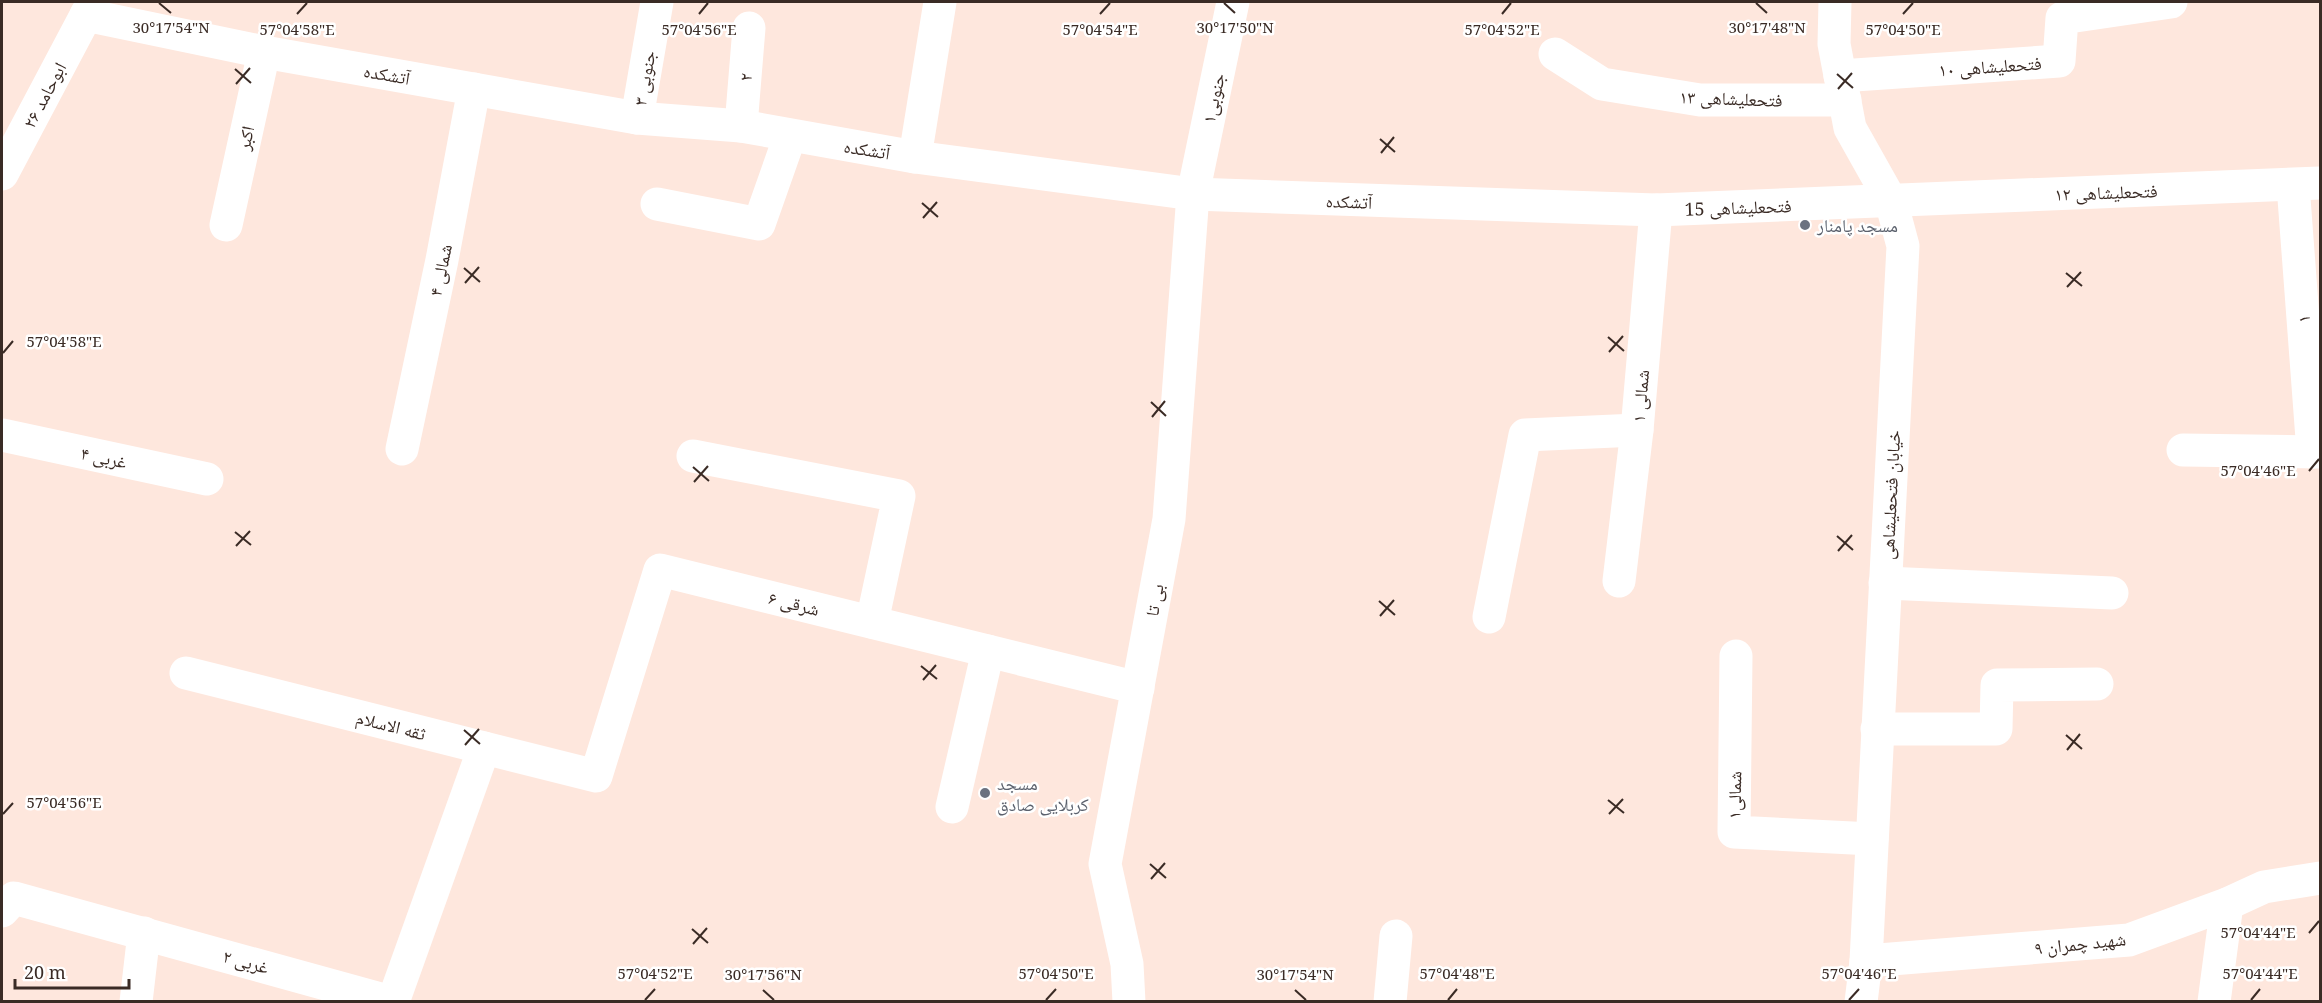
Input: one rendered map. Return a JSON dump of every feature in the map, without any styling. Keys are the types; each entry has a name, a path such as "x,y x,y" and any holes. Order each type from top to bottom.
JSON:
{"street":[{"name":"۳ جنوبی","path":"637,118 657,2"},
{"path":"915,157 940,2"},
{"name":"جنوبی۱","path":"1193,195 1233,2"},
{"name":"خیابان فتحعلیشاهی","path":"1835,2 1834,44 1850,128 1892,201 1903,246 1866,961 1861,1002"},
{"name":"فتحعلیشاهی ۱۰","path":"1843,88 2059,61 2062,18 2171,2"},
{"name":"آتشکده","path":"90,8 264,52 637,118 741,126 915,157 1193,195 1656,210"},
{"name":"ابوحامد ۲۶","path":"2,174 90,8"},
{"name":"۲","path":"741,126 749,28"},
{"name":"اکبر","path":"226,225 264,52"},
{"name":"فتحعلیشاهی ۱۳","path":"1556,54 1602,84 1700,100 1843,88"},
{"name":"۴ شمالی","path":"402,450 442,260 474,89"},
{"path":"657,204 759,224 790,136"},
{"name":"فتحعلیشاهی ۱۲","path":"1892,201 2307,184"},
{"name":"۱","path":"2307,184 2317,452"},
{"name":"بی تا","path":"1129,1002 1127,964 1105,864 1169,519 1193,195"},
{"name":"فتحعلیشاهی 15","path":"1656,210 1892,201"},
{"name":"۱ شمالی","path":"1619,581 1637,430 1656,210"},
{"path":"1490,617 1526,435 1637,430"},
{"name":"۴ غربی","path":"2,435 207,479"},
{"path":"2183,450 2317,452"},
{"path":"693,456 899,496 872,622"},
{"name":"۶ شرقی","path":"596,777 660,570 1138,688"},
{"path":"1885,583 2112,593"},
{"path":"952,807 988,651"},
{"name":"شمالی۱","path":"1736,656 1734,832 1872,839"},
{"name":"ثقه الاسلام","path":"186,673 596,777"},
{"path":"1877,729 1996,729 1997,685 2097,684"},
{"path":"392,1002 484,748"},
{"name":"شهید چمران ۹","path":"1866,961 2129,940 2227,904 2264,887 2320,878"},
{"name":"۲ غربی","path":"2,911 14,897 392,1002"},
{"path":"2214,1002 2227,904"},
{"path":"136,1002 144,933"},
{"path":"1390,1002 1396,936"}],"place":[{"name":"مسجد پامنار","path":"1805,225"},
{"name":"مسجد کربلایی صادق","path":"985,793"}]}
